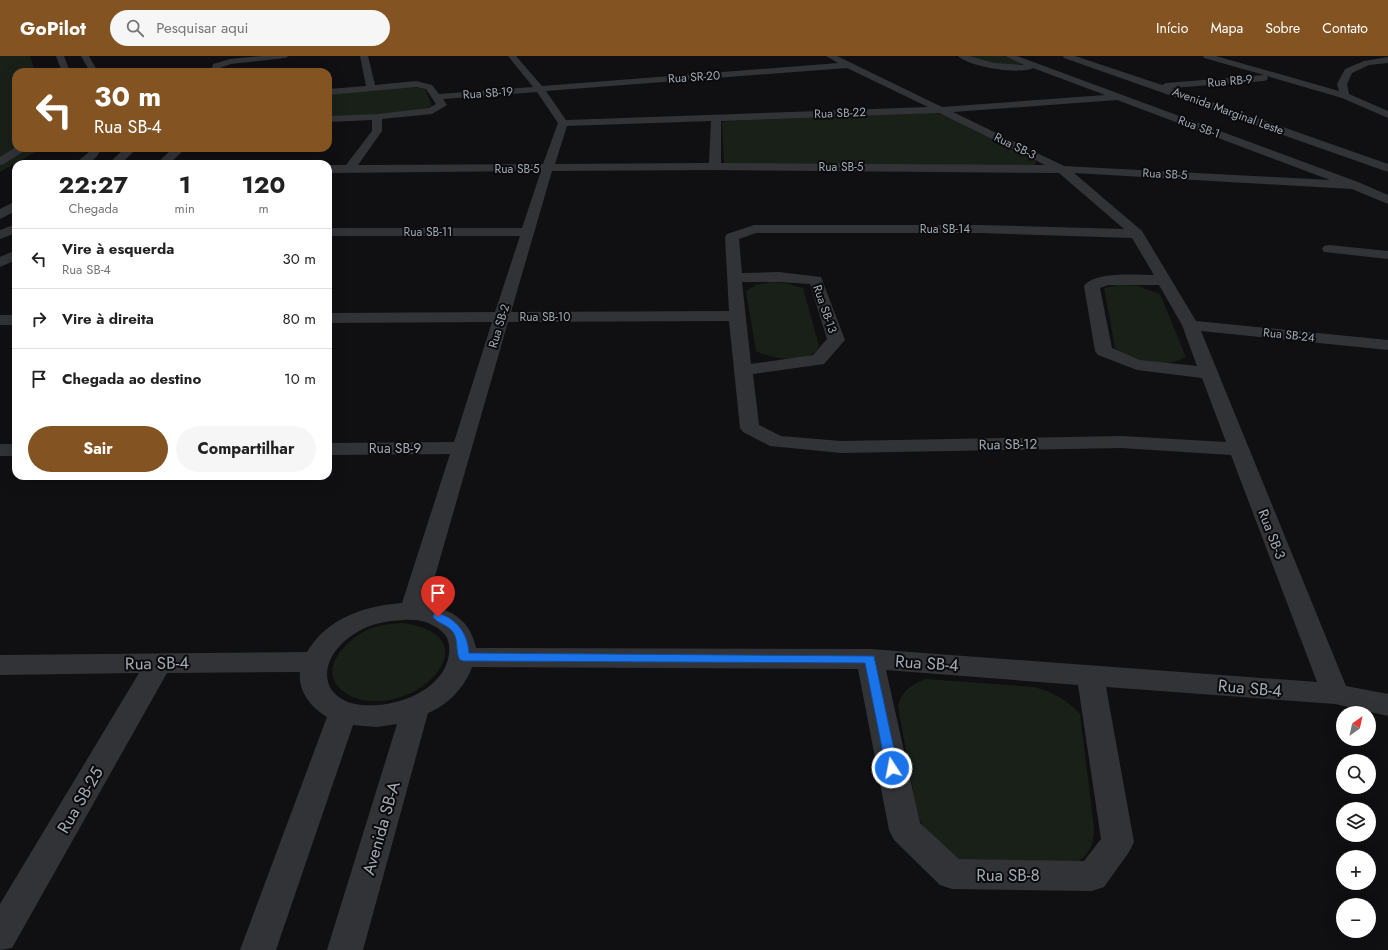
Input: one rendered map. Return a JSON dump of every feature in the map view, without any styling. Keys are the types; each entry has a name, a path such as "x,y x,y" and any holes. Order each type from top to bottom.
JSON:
{"street":[{"path":"60,56 64,68"},
{"path":"85,56 92,68"},
{"path":"216,68 216,66 230,62 285,56"},
{"path":"364,56 371,87"},
{"path":"512,56 540,89 563,123"},
{"name":"Rua SB-3","path":"830,56 1062,169 1137,234 1190,325 1335,694"},
{"path":"962,56 992,67 1008,68 1038,66"},
{"name":"Rua SB-1","path":"1009,56 1354,185 1388,200"},
{"name":"Avenida Marginal Leste","path":"1067,56 1388,168"},
{"path":"1206,56 1345,96 1388,115"},
{"path":"1353,60 1367,63"},
{"path":"1345,96 1342,84 1348,71 1367,63 1388,60"},
{"name":"Rua SR-20","path":"540,89 848,65"},
{"name":"Rua RB-9","path":"1159,87 1277,76"},
{"path":"1300,83 1342,84"},
{"path":"332,92 416,84 429,87 442,105 432,111 377,117 332,119"},
{"name":"Rua SB-19","path":"436,96 540,89"},
{"name":"Rua SB-22","path":"563,123 941,110 1117,97"},
{"path":"350,169 377,131 377,117"},
{"path":"715,166 716,118"},
{"name":"Rua SB-2","path":"412,611 547,169 563,123"},
{"path":"0,162 16,152"},
{"path":"85,160 94,152"},
{"path":"118,160 127,152"},
{"path":"166,160 176,152"},
{"name":"Rua SB-5","path":"332,169 547,169 715,166 1062,169 1354,185"},
{"path":"0,215 12,208"},
{"name":"Rua SB-14","path":"735,278 732,237 754,229 980,229 1137,234"},
{"path":"0,235 12,230"},
{"name":"Rua SB-11","path":"332,232 528,232"},
{"path":"1329,249 1388,255"},
{"path":"0,263 12,256"},
{"name":"Rua SB-13","path":"735,278 779,277 816,280 836,340 818,360 744,370"},
{"path":"735,278 737,316 744,370"},
{"path":"1164,280 1107,280 1092,286 1104,351 1137,365 1209,373"},
{"name":"Rua SB-10","path":"332,318 737,316"},
{"path":"0,320 12,320"},
{"name":"Rua SB-24","path":"1190,325 1388,345"},
{"name":"Rua SB-12","path":"744,370 750,428 777,442 841,447 1121,442 1239,449"},
{"name":"Rua SB-9","path":"332,448 462,448"},
{"path":"0,450 12,450"},
{"path":"412,611 430,614 445,620 457,630 463,643 464,657 456,676 440,693 416,707 392,714 366,716 343,713 326,704 316,692 312,677 315,662 325,644 348,627 364,618 388,612 412,611"},
{"name":"Rua SB-4","path":"464,657 870,659 1335,694 1388,704"},
{"name":"Rua SB-8","path":"870,659 904,830 952,874 1092,876 1118,842 1090,675"},
{"name":"Rua SB-4","path":"0,665 315,662"},
{"name":"Rua SB-25","path":"0,936 159,663"},
{"name":"Avenida SB-A","path":"345,950 416,707"},
{"path":"258,950 343,713"}],"shaded area":[{"path":"0,56 30,56 34,68 12,68 12,152 36,152 22,160 12,160 12,165 0,172"},
{"path":"965,56 1004,56 1023,64 1002,66"},
{"path":"411,87 425,89 432,106 423,110 332,116 332,94"},
{"path":"934,113 943,115 1035,160 1036,163 1034,166 728,164 724,162 722,123 726,121"},
{"path":"772,282 789,284 803,288 819,346 815,352 808,356 790,359 762,354 756,351 746,291 756,285"},
{"path":"1119,285 1138,286 1160,294 1186,357 1169,363 1150,362 1131,357 1115,348 1104,288"},
{"path":"402,623 426,629 440,639 445,650 443,664 434,676 420,688 403,696 383,701 361,700 342,691 335,682 333,673 334,663 346,645 371,628"},
{"path":"926,679 1034,687 1059,697 1080,714 1094,828 1093,840 1090,849 1080,861 1075,864 968,864 952,855 926,831 918,817 898,706 902,696 908,688"}],"route":[{"path":"438,617 445,620 457,630 463,643 464,657 870,659 892,768"}]}
